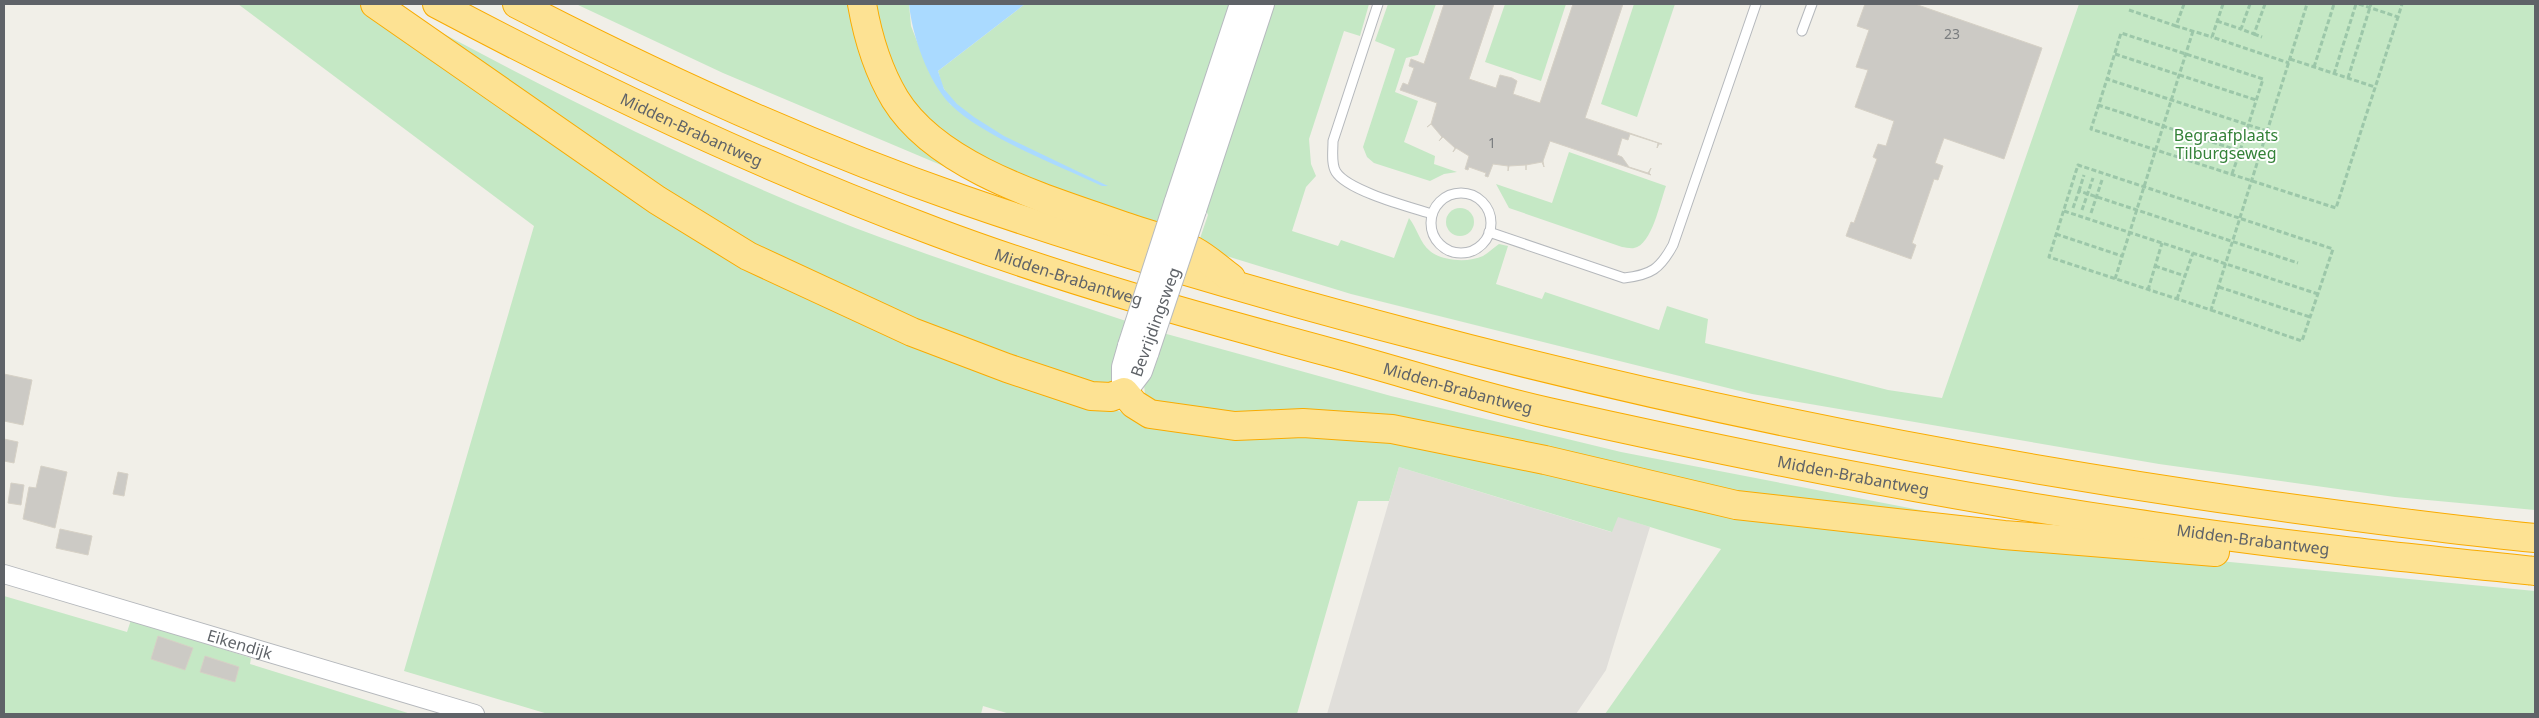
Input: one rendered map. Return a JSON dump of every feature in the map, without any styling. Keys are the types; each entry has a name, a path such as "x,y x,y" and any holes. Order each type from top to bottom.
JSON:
{"highway":[{"path":"375,4 657,200 748,256 912,332 1006,368 1091,396 1111,397 1124,392 1134,404 1150,414 1235,426 1303,423 1364,425 1400,430 1545,460 1736,505 1985,533 2207,552 2359,553"},
{"name":"Midden-Brabantweg","path":"437,4 609,92 781,171 940,234 1129,296 1542,410 1727,450 1965,496 2154,527 2359,553 2535,571"},
{"path":"517,4 624,56 798,135 959,198 1251,291 1627,389 1974,459 2184,493 2448,530 2535,538"},
{"path":"862,4 868,41 896,101 917,126 940,144 968,164 1000,180 1041,197 1194,251 1251,291"}],"main road":[{"name":"Bevrijdingsweg","path":"1185,207 1242,4"},
{"name":"Bevrijdingsweg","path":"1124,392 1124,367 1138,348 1185,207 1262,4"}],"street":[{"name":"Eikendijk","path":"4,574 476,714"}],"lane":[{"path":"1378,4 1333,142 1333,165 1337,173 1361,189 1432,214"},
{"path":"1489,232 1624,278 1645,276 1663,262 1673,245 1756,4"},
{"path":"1802,31 1812,4"},
{"path":"1452,195 1470,195 1485,206 1490,223 1489,232 1478,248 1460,253 1451,252 1436,241 1430,223 1432,214 1437,206 1452,195"}],"path":[{"path":"2176,26 2184,4"},
{"path":"2212,37 2223,4"},
{"path":"2241,29 2250,4"},
{"path":"2254,34 2265,4"},
{"path":"2212,310 2307,4"},
{"path":"2314,67 2334,4"},
{"path":"2334,74 2357,4 2370,6 2398,17"},
{"path":"2232,174 2263,79 2121,33 2090,129 2336,208 2402,4"},
{"path":"2348,78 2370,6"},
{"path":"2129,10 2375,87"},
{"path":"2217,21 2262,36"},
{"path":"2115,279 2193,31"},
{"path":"2115,54 2256,100"},
{"path":"2107,79 2267,131"},
{"path":"2098,105 2240,151"},
{"path":"2078,165 2333,249 2302,341 2049,257 2064,211 2078,165"},
{"path":"2073,208 2084,175"},
{"path":"2082,210 2093,178"},
{"path":"2091,213 2102,180"},
{"path":"2079,190 2298,262"},
{"path":"2064,211 2318,294"},
{"path":"2056,234 2122,256"},
{"path":"2148,290 2162,243"},
{"path":"2177,299 2193,253"},
{"path":"2155,266 2185,276"},
{"path":"2219,287 2310,317"}],"shaded area":[{"path":"1399,467 1611,532 1617,516 1650,527 1606,670 1576,714 1327,714"}],"green space":[{"path":"238,4 364,4 633,190 1108,408 1153,421 1349,432 2030,543 2535,591 2535,714 1605,714 1721,549 1618,517 1612,532 1399,467 1389,501 1358,501 1297,714 1010,714 983,706 981,714 548,714 404,671 534,226"},
{"path":"576,4 853,4 859,40 967,176 723,73"},
{"path":"872,4 909,4 911,26 924,59 950,104 997,136 1106,187 1018,145 973,118 956,104 944,89 938,71 1025,4 1233,4 1154,232 971,158 924,122 890,75"},
{"name":"Begraafplaats Tilburgseweg","path":"1270,4 1369,4 1360,36 1344,31 1309,139 1311,164 1316,176 1306,187 1292,231 1338,246 1341,240 1394,258 1409,218 1427,248 1435,254 1448,259 1470,260 1483,256 1499,244 1508,246 1496,284 1542,299 1545,292 1659,330 1667,306 1708,319 1705,343 1888,390 1942,398 2079,4 2535,4 2535,510 2395,497 2159,464 1752,394 1351,294 1197,247 1208,215 1205,208"},
{"path":"1388,4 1436,4 1418,55 1406,58 1395,92 1418,101 1404,142 1435,156 1434,164 1457,172 1444,174 1430,181 1374,163 1367,157 1363,147 1395,49 1375,41"},
{"path":"1505,4 1566,4 1541,81 1485,62"},
{"path":"1634,4 1675,4 1637,117 1601,104"},
{"path":"401,11 506,67 612,120 775,195 904,246 1132,323 1113,382 1103,387 1025,366 736,241"},
{"path":"1569,152 1666,186 1650,231 1640,245 1633,248 1622,247 1509,208 1496,184 1552,203"},
{"path":"1460,208 1470,212 1474,222 1470,232 1460,236 1450,232 1446,222 1450,212"},
{"path":"1163,333 1391,396 1621,452 1997,525 1881,517 1151,402 1145,394 1144,385"},
{"path":"4,596 127,632 131,620 251,658 250,664 411,714 4,714"}],"water":[{"path":"909,4 1025,4 938,71 944,89 957,104 1004,136 1108,186 1102,186 1002,140 965,117 951,105 935,84 922,57"}],"building":[{"path":"1444,4 1494,4 1469,79 1496,88 1500,75 1512,78 1517,81 1513,94 1540,103 1573,4 1623,4 1585,118 1662,144 1659,144 1657,148 1658,143 1630,134 1628,140 1622,138 1617,155 1622,157 1629,167 1648,173 1651,168 1649,173 1651,175 1550,141 1543,161 1544,167 1542,162 1509,166 1508,171 1508,166 1493,164 1488,177 1485,176 1486,173 1469,167 1468,170 1465,169 1469,156 1456,148 1453,152 1455,148 1443,137 1439,141 1442,137 1431,124 1437,103 1400,90 1403,83 1408,85 1414,68 1409,66 1411,59 1424,64"},
{"path":"1865,4 1915,4 2042,48 2004,159 1944,138 1935,163 1943,166 1938,180 1934,179 1912,243 1916,245 1911,259 1846,236 1851,222 1854,223 1877,159 1873,157 1878,144 1886,146 1894,121 1855,107 1868,70 1856,67 1869,30 1857,26"},
{"path":"4,374 32,380 23,425 4,421"},
{"path":"4,439 18,442 14,463 4,461"},
{"path":"41,466 67,472 55,528 23,519 29,487 36,488"},
{"path":"118,472 128,474 124,496 113,494"},
{"path":"11,483 24,485 21,505 8,503"},
{"path":"60,529 92,536 88,555 56,548"},
{"path":"158,636 193,648 185,670 151,659"},
{"path":"205,656 239,667 235,682 200,672"}]}
